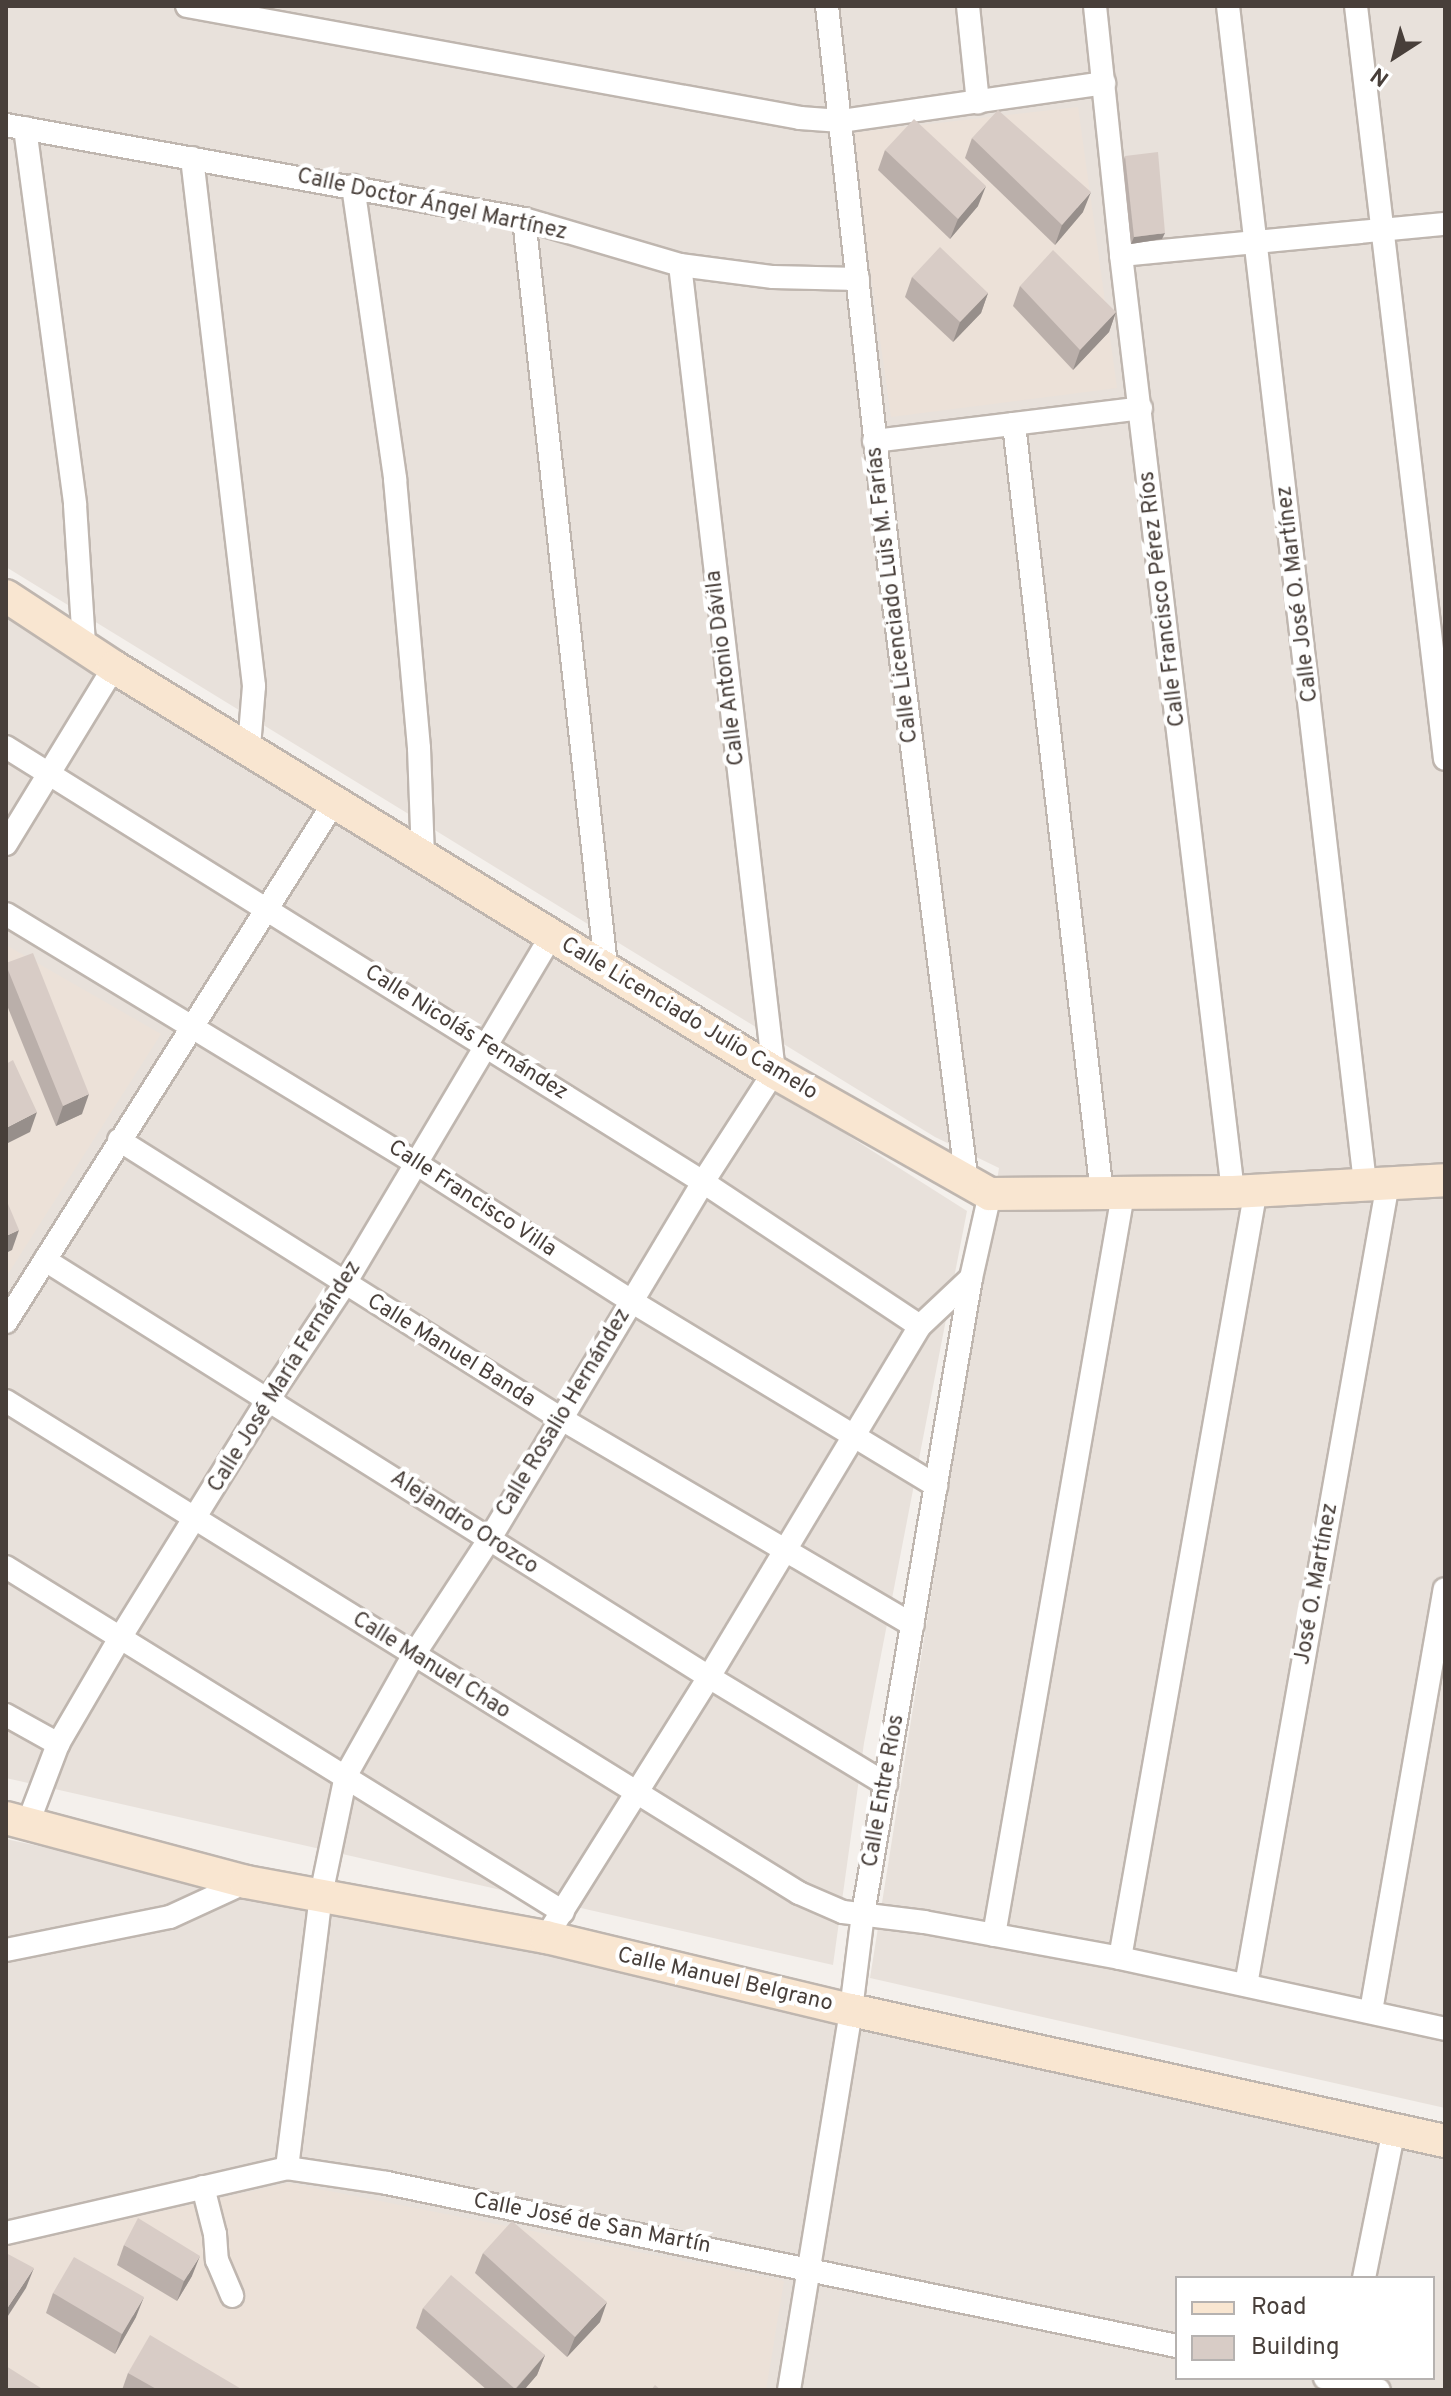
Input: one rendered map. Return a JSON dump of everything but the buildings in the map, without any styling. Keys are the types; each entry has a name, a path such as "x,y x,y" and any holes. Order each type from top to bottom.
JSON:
{"street":[{"path":"187,6 760,112 841,121 1104,83"},
{"name":"Calle Licenciado Luis M. Farías","path":"827,6 874,441 978,1189"},
{"path":"968,6 978,102"},
{"name":"Calle Francisco Pérez Ríos","path":"1095,6 1121,255 1244,1190 1120,1958"},
{"name":"Calle José O. Martínez","path":"1228,6 1376,1183"},
{"path":"1356,6 1445,759"},
{"path":"15,127 75,505 84,645"},
{"name":"Calle Doctor Ángel Martínez","path":"15,127 524,219 680,265 773,277 858,279"},
{"path":"192,158 254,686 249,747"},
{"path":"353,186 396,494 419,748 423,855"},
{"path":"524,219 606,967"},
{"path":"1121,255 1445,224"},
{"name":"Calle Antonio Dávila","path":"680,265 774,1072"},
{"path":"874,441 1141,408"},
{"path":"994,1935 1112,1194 1014,424"},
{"name":"Calle Licenciado Julio Camelo","path":"6,596 114,667 249,747 551,936 774,1072 978,1189 1112,1194 1445,1180"},
{"path":"6,844 114,667"},
{"name":"Calle Nicolás Fernández","path":"6,747 703,1182 920,1326"},
{"path":"6,1322 335,801"},
{"name":"Calle Francisco Villa","path":"6,914 936,1486"},
{"name":"Calle José María Fernández","path":"17,1820 120,1638 269,1398 344,1285 551,936"},
{"name":"Calle Rosalio Hernández","path":"287,2168 321,1895 346,1775 413,1656 489,1540 703,1182 774,1072"},
{"name":"Calle Manuel Banda","path":"119,1140 344,1285 560,1418 913,1625"},
{"name":"José O. Martínez","path":"1246,1985 1376,1183"},
{"name":"Calle Entre Ríos","path":"789,2390 851,2010 863,1914 971,1278 978,1189"},
{"name":"Alejandro Orozco","path":"45,1260 269,1398 489,1540 886,1784"},
{"path":"6,1567 346,1775 555,1925 786,1552 920,1326 971,1278"},
{"name":"Calle Manuel Chao","path":"6,1401 799,1893 843,1912 1120,1958 1445,2029"},
{"path":"1371,2011 1445,1589"},
{"path":"6,1715 58,1744"},
{"name":"Calle Manuel Belgrano","path":"17,1820 246,1882 321,1895 555,1925 851,2010 1445,2141"},
{"path":"6,1950 170,1917 246,1882"},
{"path":"1364,2276 1394,2129"},
{"name":"Calle José de San Martín","path":"6,2233 287,2168 387,2183 1175,2346"},
{"path":"203,2187 215,2234 217,2260 232,2296"},
{"path":"1339,2382 1379,2390"}],"shaded area":[{"path":"6,6 1445,6 1445,2108 870,1978 999,1168 935,1137 6,567"},
{"path":"1078,107 1117,388 891,417 851,133"},
{"path":"6,601 967,1211 864,1743 833,1965 6,1778"},
{"path":"6,945 161,1034 6,1277"},
{"path":"6,1839 811,2011 1445,2156 1445,2390 6,2390"},
{"path":"289,2183 784,2281 766,2390 6,2390 6,2246"}]}
